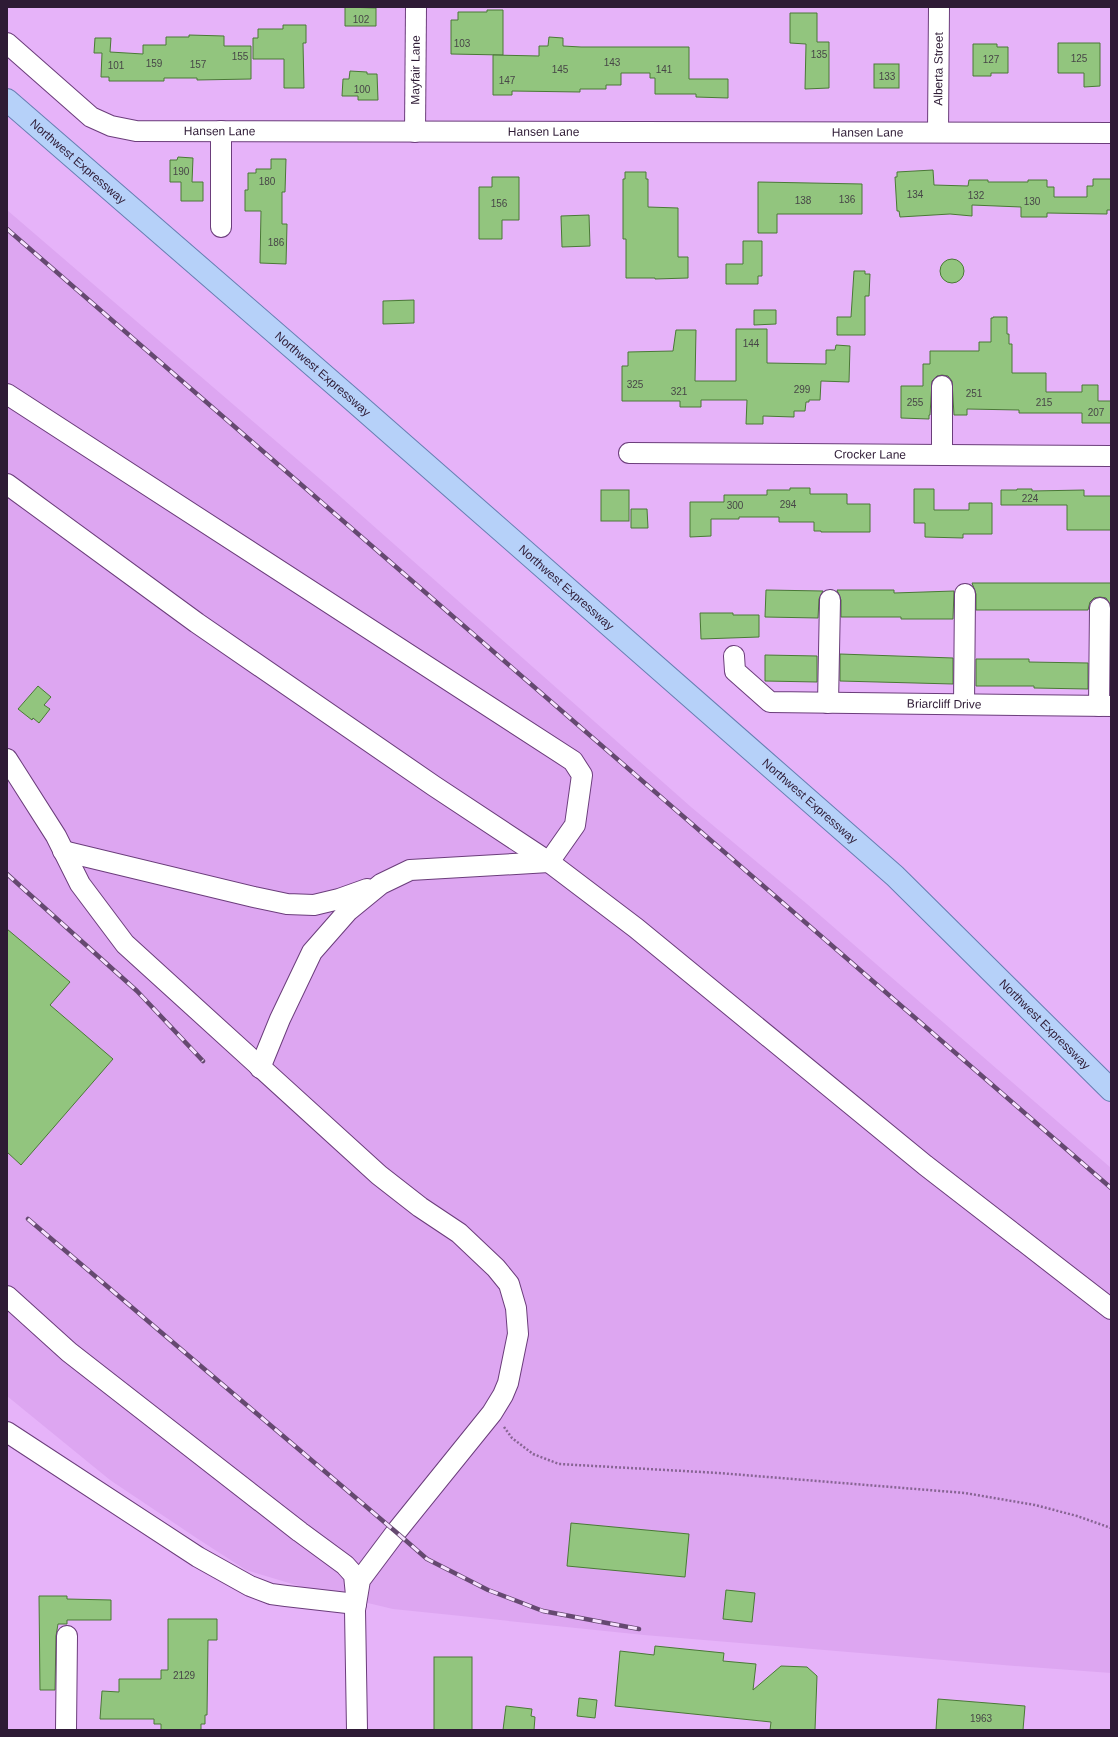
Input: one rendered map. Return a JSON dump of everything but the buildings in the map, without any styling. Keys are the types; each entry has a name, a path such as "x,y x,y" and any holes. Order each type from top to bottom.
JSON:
{"main road":[{"name":"Northwest Expressway","path":"7,100 354,401 895,876 1111,1090"}],"street":[{"name":"Mayfair Lane","path":"415,132 416,7"},
{"name":"Alberta Street","path":"938,131 939,7"},
{"name":"Hansen Lane","path":"7,43 90,117 111,126 136,131 938,131 1111,133"},
{"path":"221,131 221,227"},
{"path":"942,386 942,455"},
{"path":"7,394 573,761 582,776 575,824 549,862"},
{"name":"Crocker Lane","path":"629,454 1111,456"},
{"path":"7,484 197,623 434,786 549,862 636,928 926,1165 1111,1308"},
{"path":"964,704 965,594"},
{"path":"828,703 830,600"},
{"path":"1100,608 1105,706"},
{"name":"Briarcliff Drive","path":"734,656 735,671 768,702 1105,706"},
{"path":"7,759 40,810 80,884 125,944 379,1175 420,1207 459,1233 496,1268 509,1284 516,1308 518,1334 508,1383 503,1395 492,1413 363,1574 360,1580 356,1600"},
{"path":"63,851 254,897 287,904 314,905 339,899 381,884 410,870 549,862"},
{"path":"260,1068 280,1019 312,952 348,911 381,884"},
{"path":"7,1296 68,1352 345,1566 354,1575 356,1600 357,1730"},
{"path":"7,1432 198,1557 250,1586 271,1594 286,1596 356,1600"},
{"path":"66,1730 67,1636"}],"path":[{"path":"492,1413 512,1438 533,1454 559,1464 719,1473 965,1493 1035,1505 1077,1516 1111,1528"}],"shaded area":[{"path":"7,210 334,491 691,807 807,904 1111,1168 1111,1673 644,1635 393,1609 309,1589 246,1570 110,1480 7,1396"}],"railway":[{"path":"7,229 1111,1188"},
{"path":"7,874 137,991 203,1061"},
{"path":"28,1219 427,1559 488,1590 543,1611 639,1629"}]}
